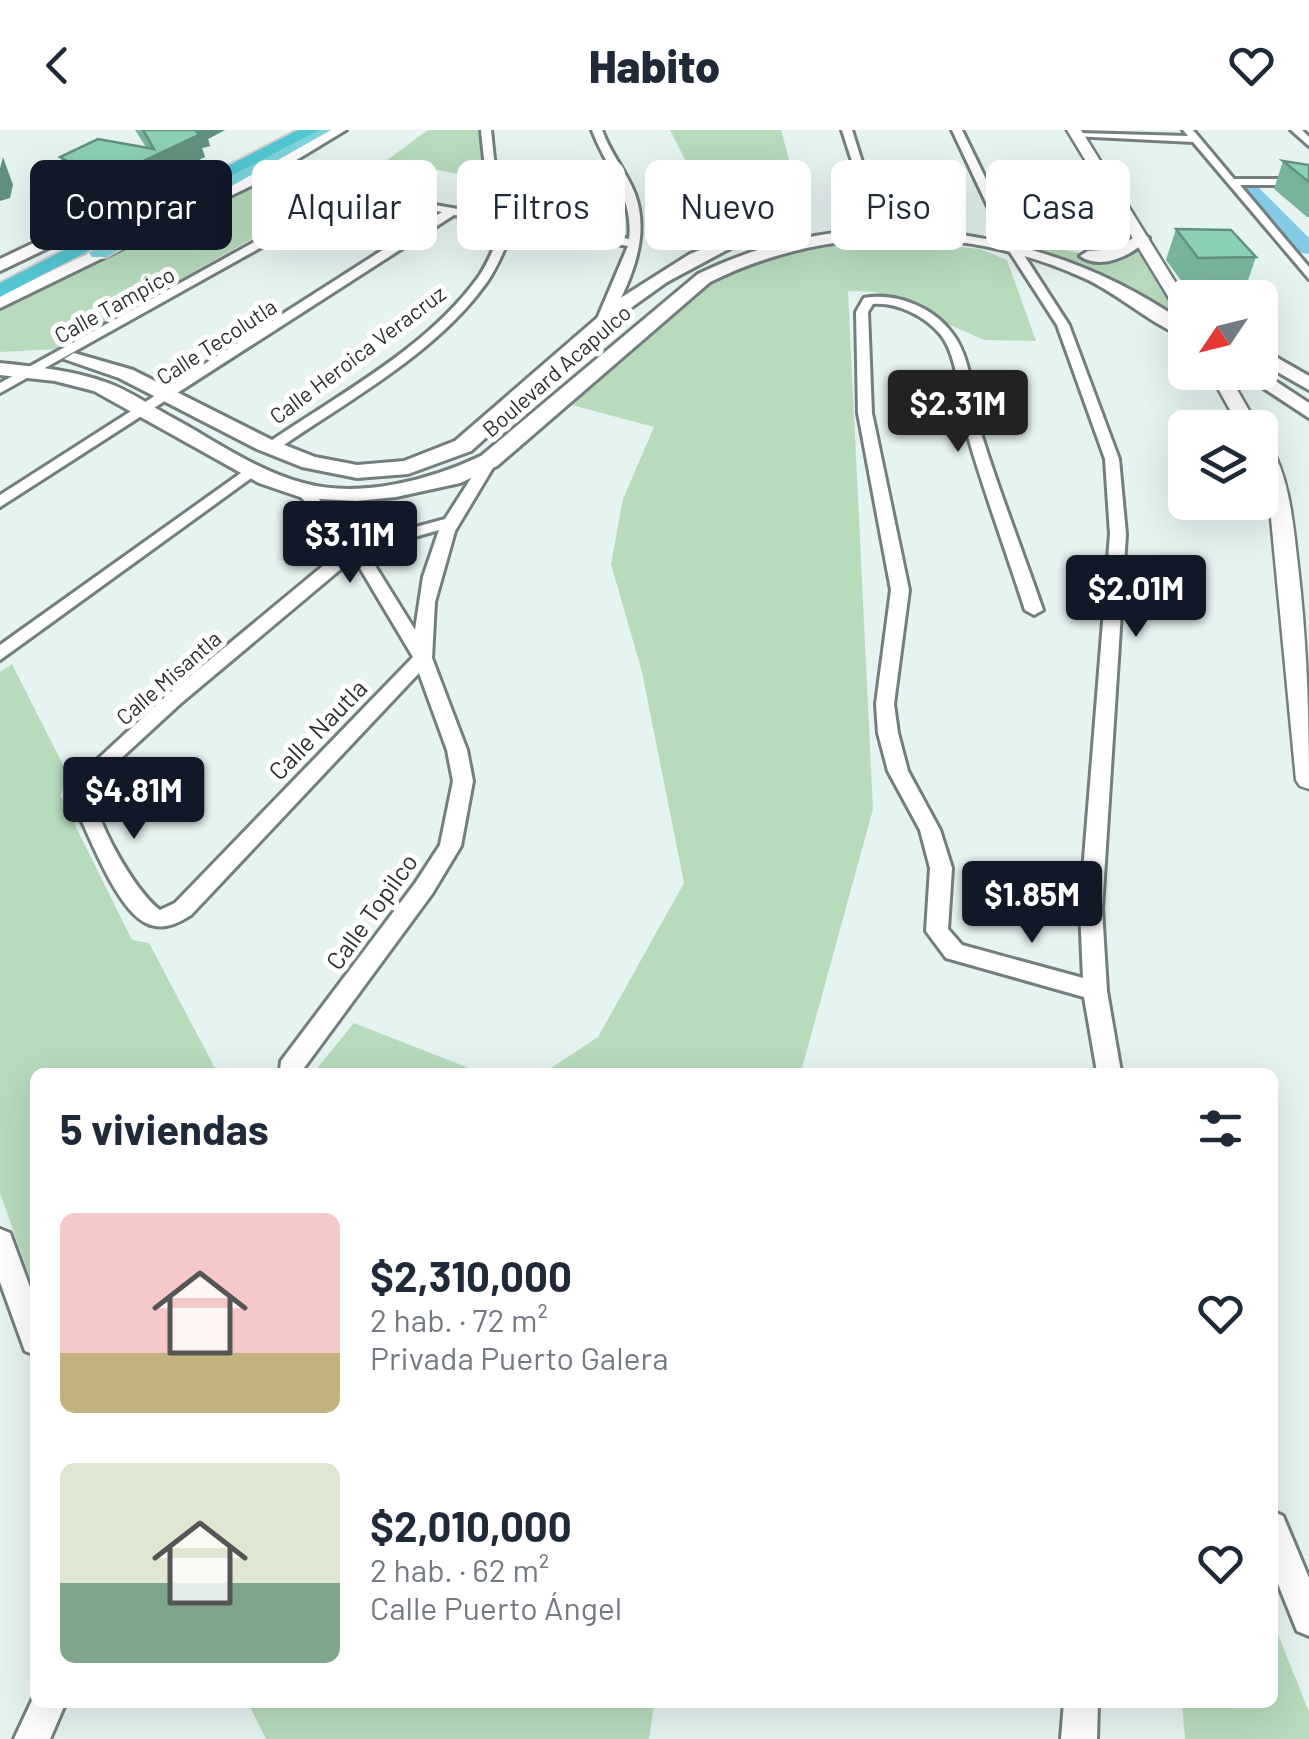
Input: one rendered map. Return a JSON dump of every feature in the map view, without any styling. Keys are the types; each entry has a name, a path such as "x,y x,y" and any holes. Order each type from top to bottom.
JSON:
{"highway":[{"path":"264,139 272,145 296,130"},
{"path":"0,291 264,139 311,130"},
{"path":"227,160 264,139"},
{"path":"0,277 41,264 66,250"}],"main road":[{"path":"100,252 323,130"},
{"path":"287,160 339,130"},
{"path":"0,303 252,180"},
{"name":"Boulevard Acapulco","path":"0,354 62,356 112,368 170,392 295,460 339,472 393,470 429,462 462,446 600,326 674,269 740,241 839,225 974,236"},
{"path":"974,236 986,238"},
{"name":"Boulevard Acapulco","path":"0,369 31,371 100,387 253,470 303,491 366,494 437,482 489,461 679,298 729,264 770,250 838,238 974,236"},
{"path":"1055,250 1088,256 1120,254 1140,238"},
{"path":"0,266 33,250"},
{"path":"1031,250 1092,275 1168,321"},
{"path":"1088,256 1168,299"},
{"path":"1278,365 1309,384"},
{"path":"1275,390 1309,412"},
{"path":"393,470 437,482"}],"street":[{"path":"486,130 489,160"},
{"path":"597,130 629,193 638,222 630,265 600,326"},
{"path":"847,130 857,160"},
{"path":"956,130 986,190"},
{"path":"1296,130 1309,143"},
{"path":"1076,133 1191,134 1309,275"},
{"path":"1076,133 1168,283"},
{"path":"1229,182 1309,182"},
{"path":"437,208 457,212"},
{"name":"Calle Tecolutla","path":"0,502 452,211"},
{"path":"625,242 635,244"},
{"name":"Calle Tampico","path":"0,389 252,249"},
{"name":"Calle Heroica Veracruz","path":"270,448 460,306 482,281 496,250"},
{"path":"1017,250 1063,325 1112,459 1116,486 1114,612 1091,909 1096,992 1109,1068"},
{"path":"1286,251 1309,251"},
{"path":"1034,610 968,411 953,342 931,320 885,299 868,301 862,312 864,413 900,590 886,689 886,718 898,771 930,830 941,868 938,931 954,952 1096,992"},
{"name":"Calle Topilco","path":"424,658 425,600 447,523 489,461"},
{"path":"0,654 253,470"},
{"path":"437,482 451,487 461,498"},
{"name":"Calle Topilco","path":"290,1068 424,888 450,846 460,811 462,782 457,750 424,658 342,528 303,491"},
{"path":"1278,500 1301,656 1309,780"},
{"name":"Calle Misantla","path":"164,919 155,918 138,904 80,789 88,776 354,548 447,523"},
{"name":"Calle Nautla","path":"164,919 183,909 424,658"},
{"path":"0,1242 30,1327"},
{"path":"1278,1542 1309,1619"},
{"path":"32,1739 45,1708"},
{"path":"1079,1739 1081,1708"}],"green space":[{"path":"428,130 480,130 481,160 457,160 457,174 437,170 437,160 387,160"},
{"path":"670,130 781,130 789,160 685,160"},
{"path":"252,184 252,239 58,349 0,352 0,304 122,250 232,250 232,194"},
{"path":"811,247 966,248 1007,260 1036,341 984,340 876,292 848,291 873,809 802,1068 551,1068 598,1037 684,883 642,672 611,564 623,499 654,427 572,405 698,294 764,258"},
{"path":"1034,250 1064,250 1108,259 1143,250 1168,288 1168,314 1087,266"},
{"path":"12,664 69,777 60,795 132,940 149,943 215,1068 30,1068 30,1278 0,1193 0,672"},
{"path":"354,1023 469,1068 317,1068"},
{"path":"1278,1634 1309,1712 1309,1739 1185,1739 1182,1708 1278,1708"},
{"path":"250,1708 653,1708 649,1739 266,1739"}],"building":[{"path":"143,130 195,130 199,135 146,160 60,157 98,139 154,149"},
{"path":"1283,161 1309,165 1309,182"},
{"path":"1176,229 1231,230 1256,257 1198,258"}],"waterway":[{"path":"1249,191 1299,246 1309,246"}]}
